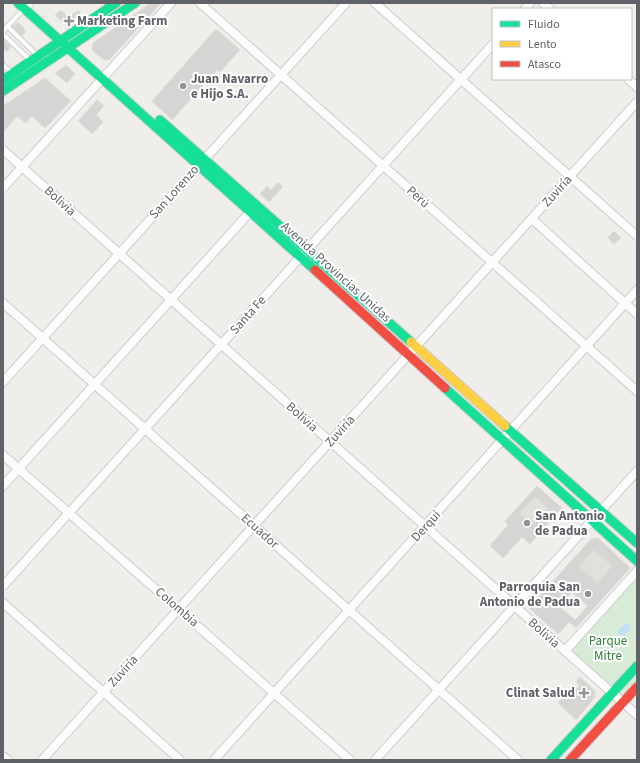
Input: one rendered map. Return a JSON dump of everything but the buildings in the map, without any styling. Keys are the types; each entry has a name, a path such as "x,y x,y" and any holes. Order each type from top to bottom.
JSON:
{"main road":[{"path":"3,80 116,3"},
{"path":"3,91 135,3"},
{"name":"Avenida Provincias Unidas","path":"25,4 303,254 409,355 637,561"},
{"name":"Avenida Provincias Unidas","path":"201,163 250,212 416,347 637,543"},
{"path":"551,760 637,666"},
{"path":"570,760 637,687"}],"street":[{"path":"3,188 171,3"},
{"name":"Perú","path":"200,3 637,391"},
{"name":"San Lorenzo","path":"3,382 346,3"},
{"path":"375,3 637,236"},
{"name":"Santa Fe","path":"3,586 492,45"},
{"path":"629,80 637,87"},
{"name":"Zuviría","path":"42,760 637,102"},
{"name":"Bolivia","path":"3,150 637,715"},
{"path":"3,486 250,212"},
{"path":"532,219 637,314"},
{"name":"Derqui","path":"214,760 637,290"},
{"name":"Ecuador","path":"3,302 518,760"},
{"name":"Colombia","path":"3,454 350,760"},
{"path":"375,760 637,471"},
{"path":"565,651 637,571"},
{"path":"3,603 180,760"},
{"path":"3,756 8,760"}],"lane":[{"path":"3,30 25,4"},
{"path":"7,26 35,59"},
{"path":"3,34 35,59"},
{"path":"3,65 12,74"}],"shaded area":[{"name":"San Antonio de Padua","path":"537,486 562,508 522,537 503,558 490,546 508,525 505,521"},
{"path":"598,538 630,568 604,597 597,590 577,577 567,597 551,583 591,539"}],"green space":[{"name":"Parque Mitre","path":"637,571 637,687 623,702 565,651"}],"water":[{"path":"627,623 630,624 629,630 621,636 618,631"}],"traffic: fast":[{"path":"18,3 315,270"},
{"path":"3,80 116,3"},
{"path":"3,91 135,3"},
{"path":"160,120 411,342"},
{"path":"445,388 637,561"},
{"path":"505,426 637,543"},
{"path":"551,760 637,666"}],"traffic: slow":[{"path":"411,342 505,426"}],"traffic: jam":[{"path":"315,270 445,388"},
{"path":"570,760 637,687"}],"place":[{"name":"Marketing Farm","path":"69,21"},
{"name":"Juan Navarro e Hijo S.A.","path":"183,86"},
{"name":"San Antonio de Padua","path":"527,523"},
{"name":"Parroquia San Antonio de Padua","path":"588,594"},
{"name":"Clinat Salud","path":"584,693"}]}
